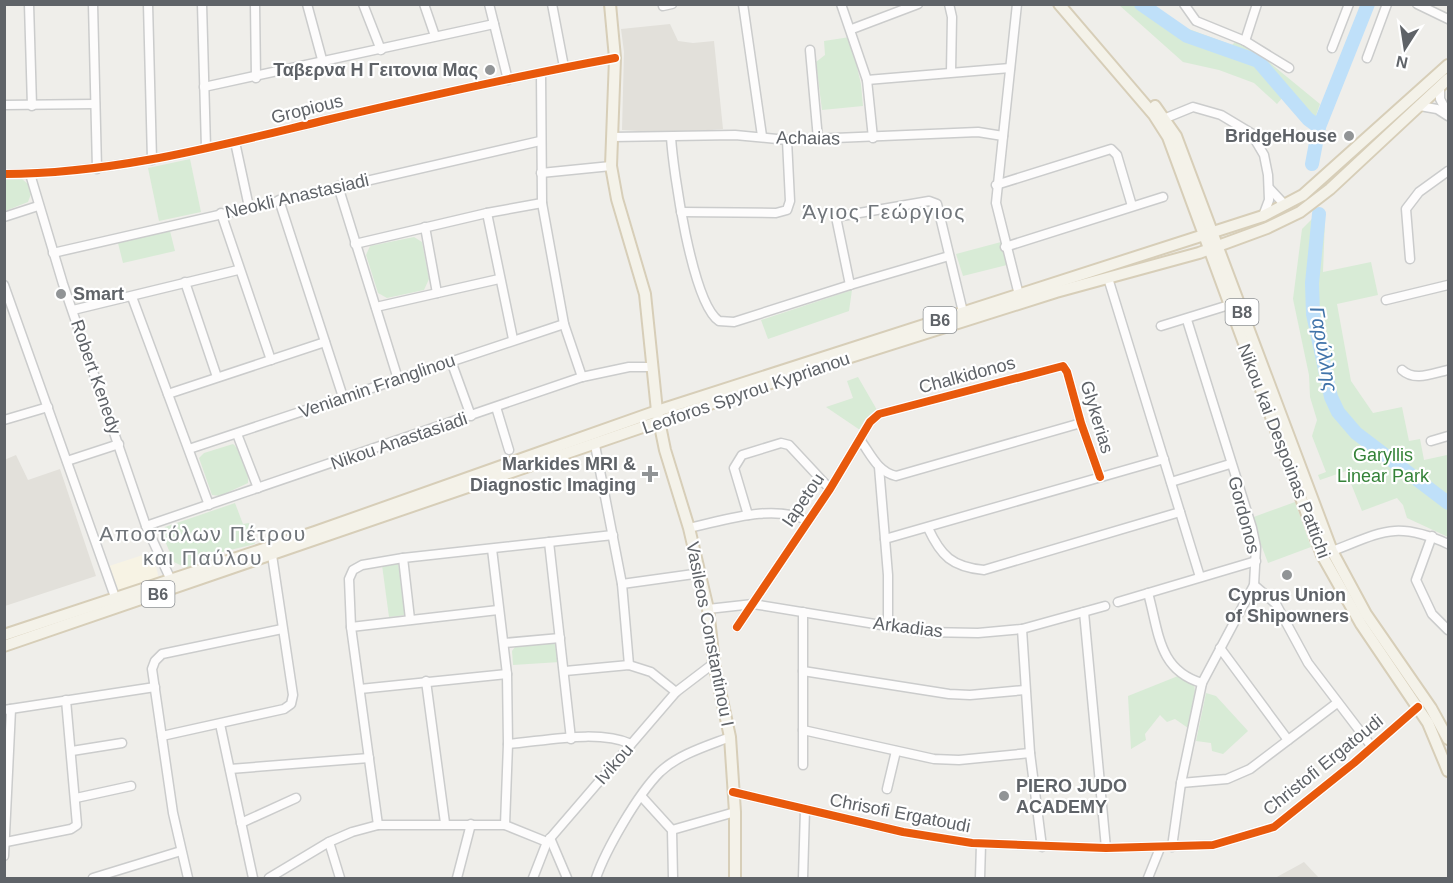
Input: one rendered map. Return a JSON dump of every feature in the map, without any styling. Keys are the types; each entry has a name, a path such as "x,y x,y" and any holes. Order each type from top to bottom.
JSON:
{"main road":[{"name":"Vasileos Constantinou I","path":"610,4 615,58 611,166 617,199 645,294 665,450 689,528 708,609 714,663 730,738 735,812 735,879"},
{"name":"Nikou kai Despoinas Pattichi","path":"1059,4 1158,120 1168,137 1209,235"},
{"name":"Nikou kai Despoinas Pattichi","path":"1067,4 1166,118 1176,136 1209,235 1229,305 1327,553 1360,624 1418,707 1437,740 1449,771"},
{"name":"Leoforos Spyrou Kyprianou","path":"4,635 659,417 963,312 1263,216 1303,195 1449,65"},
{"name":"Leoforos Spyrou Kyprianou","path":"4,646 595,445 659,417 1108,278 1213,248 1300,212 1330,189 1449,79"},
{"name":"Nikou kai Despoinas Pattichi","path":"1213,248 1327,553 1448,736"}],"street":[{"path":"29,4 32,106"},
{"path":"93,4 97,169"},
{"path":"148,4 152,160"},
{"path":"202,4 206,148"},
{"path":"255,4 256,78"},
{"path":"307,4 323,63"},
{"path":"363,4 381,50"},
{"path":"424,4 435,36"},
{"path":"489,4 508,80"},
{"path":"552,4 564,67"},
{"path":"743,4 762,136"},
{"path":"841,4 852,29 867,80 873,138"},
{"path":"852,29 918,4"},
{"path":"949,4 952,17 951,72"},
{"path":"1017,4 996,203 1005,247 1019,295"},
{"path":"1184,4 1196,21 1245,41 1289,68"},
{"path":"1245,41 1257,4"},
{"path":"1332,48 1349,4"},
{"path":"1367,58 1387,4"},
{"path":"1418,4 1430,7 1449,19"},
{"path":"204,87 256,78 494,24"},
{"path":"810,50 818,140"},
{"name":"Gropious","path":"4,174 97,169 152,160 429,95 615,58"},
{"path":"867,80 1010,68"},
{"path":"540,73 542,203 564,324 582,377"},
{"path":"1440,88 1440,99 1449,116"},
{"path":"4,105 95,104"},
{"path":"1420,106 1437,109 1449,116"},
{"path":"1166,118 1193,107 1221,116 1243,127 1255,139 1264,155 1270,189 1268,206 1263,216"},
{"name":"Achaias","path":"612,137 762,136 787,140 818,140 978,132 1003,136"},
{"path":"671,136 673,173 681,212 708,310 719,321 734,322 949,256"},
{"path":"681,212 776,213 787,210 790,201 787,140"},
{"name":"Neokli Anastasiadi","path":"53,253 540,141"},
{"path":"236,142 249,207"},
{"path":"996,186 1111,149 1117,155 1132,206"},
{"path":"541,173 611,166"},
{"path":"1410,259 1406,209 1419,192 1449,171"},
{"name":"Robert Kenedy","path":"30,174 53,253 146,526 170,578"},
{"path":"338,186 398,379"},
{"path":"1270,189 1286,205"},
{"path":"1005,247 1163,197"},
{"path":"279,200 343,397"},
{"path":"850,285 836,217 933,202 937,204 963,312"},
{"path":"355,244 487,213 542,203"},
{"path":"4,217 38,206"},
{"path":"221,213 238,270 271,360"},
{"path":"487,213 513,339"},
{"path":"424,227 437,292"},
{"path":"73,310 238,270"},
{"path":"1108,278 1200,577"},
{"path":"376,307 499,279"},
{"path":"185,282 217,377"},
{"path":"4,285 115,597"},
{"path":"1386,300 1449,285"},
{"path":"132,297 209,505"},
{"path":"1161,326 1187,320 1229,305"},
{"name":"Gordonos","path":"1187,320 1230,464 1252,528 1256,561 1254,585"},
{"name":"Veniamin Franglinou","path":"189,449 513,339 564,324"},
{"path":"168,394 325,342"},
{"path":"451,361 471,416"},
{"name":"Chalkidonos","path":"879,414 1048,368 1063,366"},
{"name":"Glykerias","path":"1063,366 1067,372 1081,423 1100,477"},
{"name":"Nikou Anastasiadi","path":"146,526 582,377 629,367 653,367"},
{"path":"1402,370 1416,377 1449,369"},
{"path":"4,420 48,407"},
{"path":"496,407 509,450"},
{"name":"Iapetou","path":"737,627 830,489 861,441 870,422 879,414"},
{"path":"861,441 886,474 896,476 1081,423"},
{"path":"237,434 258,488"},
{"path":"1431,441 1449,436"},
{"path":"748,516 734,468 742,455 781,443 789,445 830,489"},
{"path":"67,461 119,444"},
{"path":"595,445 622,584 629,665"},
{"path":"885,539 1164,459"},
{"path":"1171,482 1230,464"},
{"path":"879,467 885,539 888,626"},
{"path":"689,528 748,516 784,512 807,520"},
{"path":"928,528 941,554 963,566 984,570 1180,512"},
{"path":"1327,553 1385,530 1432,536 1449,544"},
{"path":"378,825 351,627 350,579 353,570 362,565 403,558 613,535"},
{"path":"1432,536 1416,580 1432,614 1449,630"},
{"path":"549,542 571,739"},
{"path":"492,549 507,674 508,744 505,825"},
{"path":"162,736 284,709 291,704 293,695 272,555"},
{"path":"403,558 410,619"},
{"path":"1118,602 1256,561"},
{"path":"622,584 701,573"},
{"path":"1172,847 1181,783 1202,683 1254,585 1276,604 1308,662 1372,747"},
{"path":"1148,593 1168,662 1182,676 1202,683"},
{"name":"Arkadias","path":"708,609 753,604 924,632 978,633 1022,629 1105,606"},
{"path":"351,627 498,610"},
{"path":"803,765 804,612"},
{"path":"1084,612 1107,848"},
{"path":"188,879 181,851 162,736 152,669 154,661 162,654 282,629"},
{"path":"1022,629 1030,753 1042,847"},
{"path":"504,643 560,638"},
{"path":"1220,648 1288,740"},
{"name":"Ivikou","path":"533,879 549,840 676,692 714,663"},
{"path":"565,671 629,665 651,672 676,692"},
{"path":"803,671 949,694 970,695 1025,690"},
{"path":"360,689 507,674"},
{"path":"426,681 445,823"},
{"path":"4,856 8,710 155,687"},
{"path":"6,842 71,829 77,825 66,700"},
{"path":"1181,783 1227,779 1250,769 1337,703"},
{"name":"Christofi Ergatoudi","path":"1172,847 1213,845 1274,827 1418,707"},
{"path":"220,724 253,879"},
{"path":"803,730 934,759 959,760 1030,753"},
{"path":"508,744 616,738 631,744"},
{"path":"596,879 614,841 661,772 689,753 730,738"},
{"path":"72,751 122,743"},
{"path":"887,789 896,751"},
{"path":"230,769 369,758"},
{"path":"76,798 131,786"},
{"name":"Chrisofi Ergatoudi","path":"733,792 903,832 981,844 1042,847 1172,847"},
{"path":"642,797 672,830 673,879"},
{"path":"241,823 296,798"},
{"path":"803,879 805,809"},
{"path":"672,830 735,812"},
{"path":"269,879 329,842 352,832 378,825 445,823 505,825 549,840 567,879"},
{"path":"457,879 471,824"},
{"path":"329,842 340,879"},
{"path":"980,879 981,844"},
{"path":"1148,879 1160,848"},
{"path":"93,879 181,851"}],"shaded area":[{"path":"670,24 678,41 693,43 714,41 723,129 671,133 622,130 624,52 621,29"},
{"path":"16,455 28,480 60,469 96,576 5,606 4,460"},
{"path":"152,552 159,578 113,593 103,568"},
{"path":"1304,862 1319,878 1275,878 1297,866"}],"green space":[{"path":"1119,5 1148,5 1178,25 1232,45 1237,40 1253,49 1320,104 1312,127 1283,97 1277,104 1254,83 1219,70 1183,62"},
{"path":"850,37 861,84 863,106 822,110 816,62 825,55 824,41"},
{"path":"190,159 201,212 159,221 148,168"},
{"path":"5,179 22,179 28,184 31,194 28,202 5,211"},
{"name":"Garyllis Linear Park","path":"1315,216 1325,219 1323,272 1371,262 1378,295 1337,304 1351,381 1373,413 1402,407 1409,441 1420,439 1424,460 1447,455 1448,537 1407,518 1403,505 1397,498 1362,511 1346,471 1320,480 1318,475 1326,472 1312,436 1317,420 1310,397 1309,375 1293,299 1302,229"},
{"path":"170,231 175,251 123,263 118,243"},
{"path":"414,237 422,242 429,279 424,290 387,298 378,293 366,255 370,246"},
{"path":"1001,242 1007,265 963,276 956,254"},
{"path":"852,290 849,311 768,339 761,320"},
{"path":"858,377 877,410 860,430 826,407 853,398 847,381"},
{"path":"233,444 244,462 248,483 220,496 212,495 199,458 204,453"},
{"path":"1295,502 1311,547 1268,563 1251,518"},
{"path":"235,503 243,524 249,523 255,544 222,552 186,568 174,562 162,534 165,527"},
{"path":"398,563 406,615 389,617 382,565"},
{"path":"554,642 558,644 560,662 513,665 512,651 515,647"},
{"path":"1178,676 1194,684 1195,691 1188,728 1175,719 1167,722 1160,715 1145,734 1146,740 1131,749 1128,696"},
{"path":"1206,693 1216,696 1248,731 1223,754 1212,751 1211,743 1196,741"}],"waterway":[{"name":"Γαρύλλης","path":"1141,4 1187,36 1258,61 1308,119 1319,127 1312,164"},
{"name":"Γαρύλλης","path":"1319,127 1368,4"},
{"name":"Γαρύλλης","path":"1319,214 1312,283 1313,314 1331,397 1338,412 1356,433 1448,503"}],"cycle path":[{"path":"4,174 85,169 164,157 358,112 615,58"},
{"path":"737,627 830,489 870,422 879,414 1063,366 1067,372 1081,423 1100,477"},
{"path":"733,792 903,832 972,843 1106,848 1213,845 1274,827 1354,763 1418,707"}],"place":[{"name":"Ταβερνα Η Γειτονια Μας","path":"490,70"},
{"name":"BridgeHouse","path":"1349,136"},
{"name":"Smart","path":"61,294"},
{"name":"Markides MRI & Diagnostic Imaging","path":"650,474"},
{"name":"Cyprus Union of Shipowners","path":"1287,575"},
{"name":"PIERO JUDO ACADEMY","path":"1004,796"}],"district":[{"name":"Άγιος Γεώργιος","path":"884,212"},
{"name":"Αποστόλων Πέτρου και Παύλου","path":"203,546"}]}
